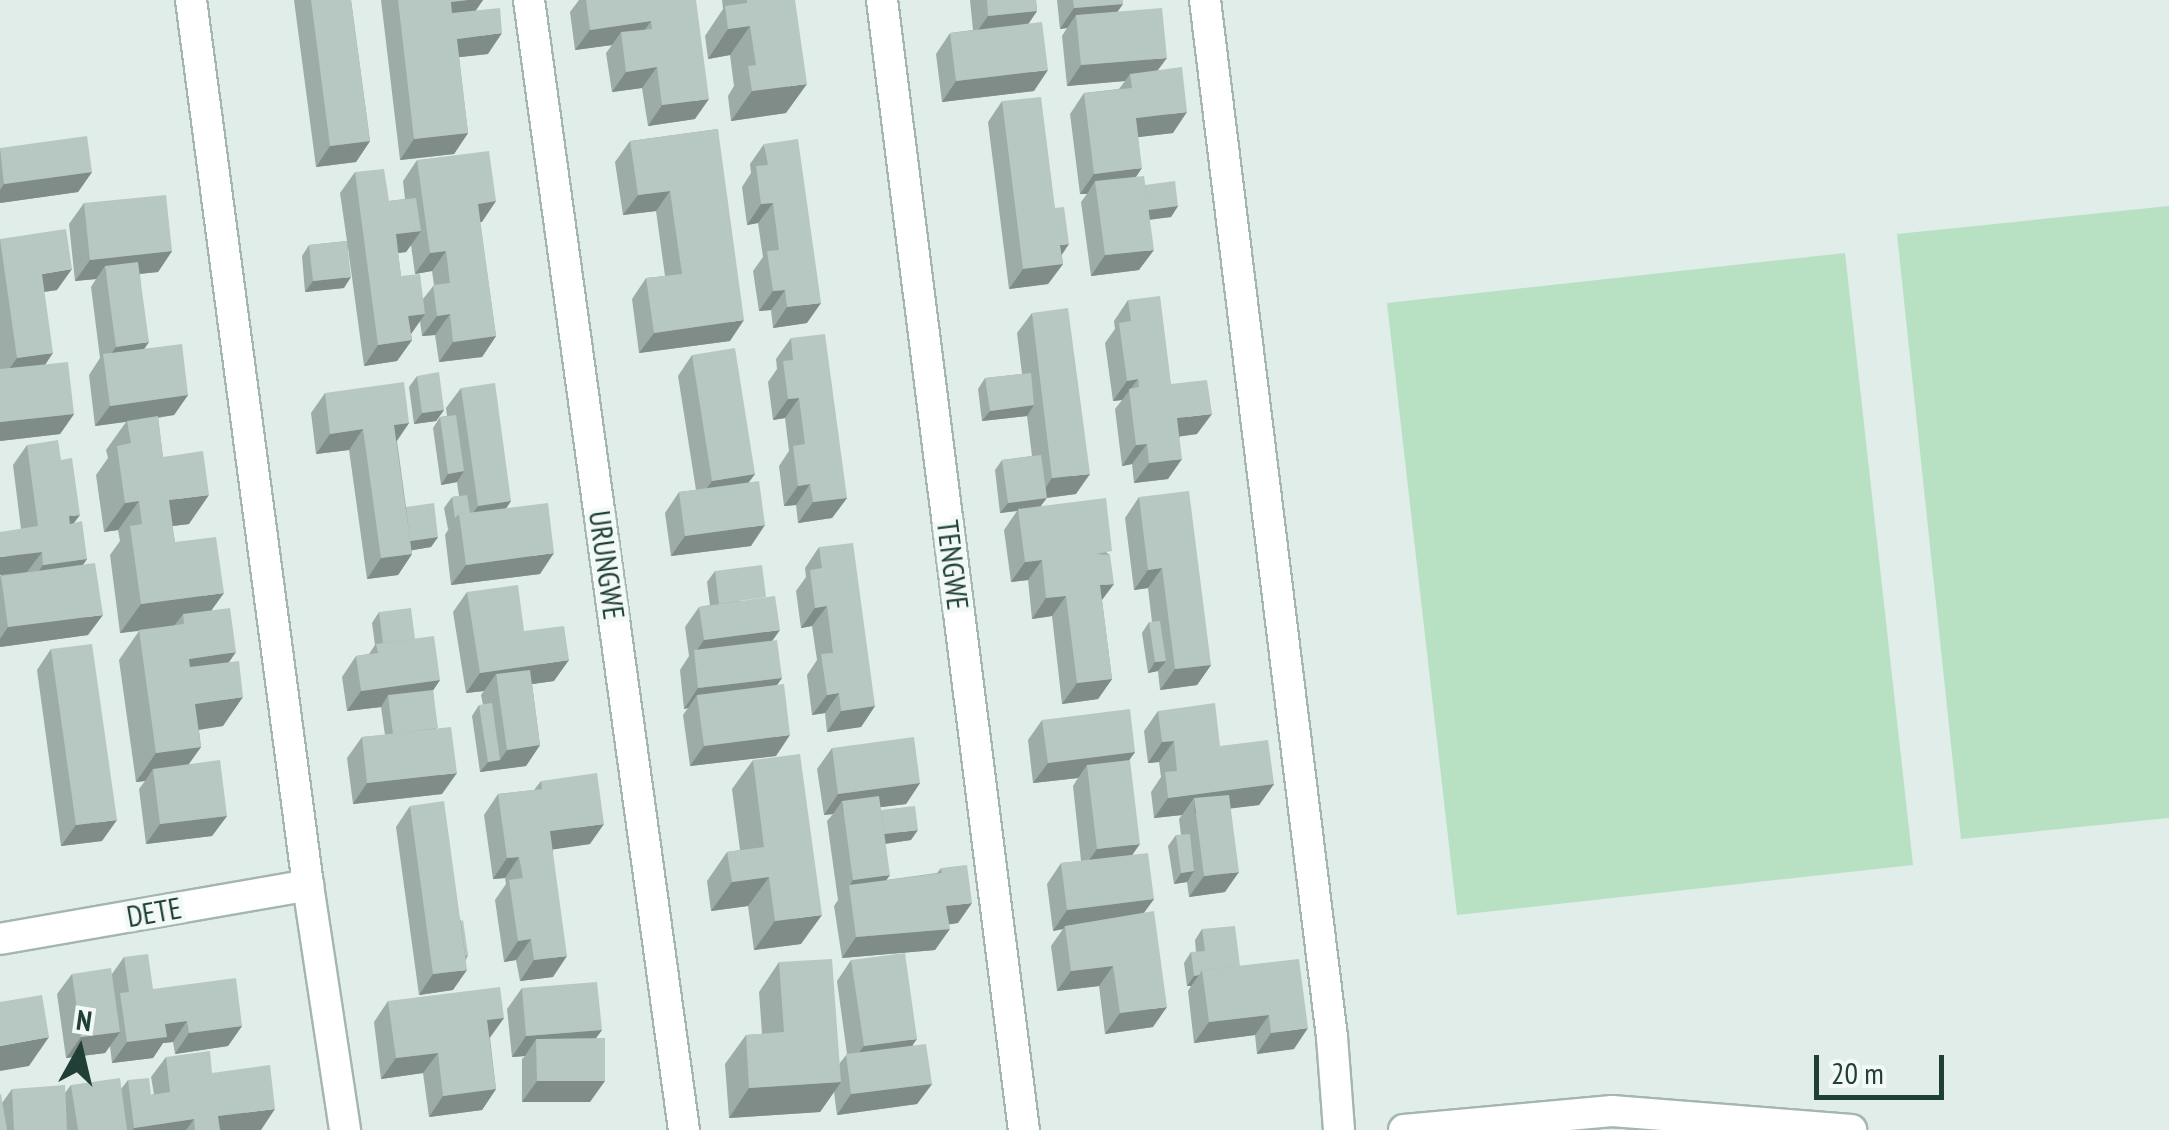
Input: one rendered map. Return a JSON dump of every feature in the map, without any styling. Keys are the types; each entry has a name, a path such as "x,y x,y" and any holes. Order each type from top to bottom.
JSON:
{"street":[{"path":"191,0 344,1130"},
{"name":"URUNGWE","path":"529,0 684,1130"},
{"name":"TENGWE","path":"882,0 1024,1130"},
{"path":"1205,0 1340,1130"},
{"name":"DETE","path":"0,939 308,886"},
{"path":"1404,1130 1612,1111 1851,1130"}],"green space":[{"path":"2169,206 2169,818 1961,839 1897,234"},
{"path":"1845,253 1913,865 1457,915 1387,303"}],"building":[{"path":"311,0 351,0 370,141 330,146"},
{"path":"398,0 468,0 451,2 452,13 500,8 502,33 457,39 468,133 414,139"},
{"path":"586,0 696,0 709,99 662,105 657,67 626,72 621,32 652,29 651,21 590,30"},
{"path":"747,0 795,0 807,84 752,91 748,66 756,65 750,26 728,29 725,6"},
{"path":"987,0 1036,0 1037,11 988,16"},
{"path":"1073,0 1123,0 1123,4 1074,8"},
{"path":"1162,8 1167,58 1081,65 1076,15"},
{"path":"1042,22 1048,70 956,81 950,33"},
{"path":"1182,67 1187,112 1136,118 1142,168 1094,174 1084,93 1132,88 1130,74"},
{"path":"1041,97 1055,208 1064,207 1069,244 1060,245 1063,264 1023,269 1002,101"},
{"path":"718,129 744,320 654,333 646,278 682,274 670,191 638,195 630,141"},
{"path":"87,136 92,172 4,184 0,148"},
{"path":"798,139 821,303 787,307 785,290 773,291 767,251 779,250 773,203 761,204 756,166 768,165 764,144"},
{"path":"489,151 496,201 478,204 496,336 453,342 450,314 437,316 433,285 450,283 446,251 430,253 417,160"},
{"path":"384,169 389,201 416,198 421,231 396,234 401,276 420,274 425,314 408,316 412,340 378,345 355,172"},
{"path":"1144,176 1154,250 1105,255 1095,181"},
{"path":"1175,181 1178,206 1148,210 1145,185"},
{"path":"166,195 172,251 90,260 84,203"},
{"path":"66,229 72,269 42,274 53,353 17,358 0,239"},
{"path":"347,241 351,277 313,281 309,245"},
{"path":"138,262 149,342 116,347 105,266"},
{"path":"1160,296 1171,384 1207,380 1212,414 1177,418 1182,459 1149,463 1147,444 1136,445 1129,389 1139,387 1138,379 1127,381 1119,323 1131,321 1128,300"},
{"path":"1068,308 1090,474 1052,478 1032,313"},
{"path":"825,334 847,498 813,502 810,484 798,486 793,446 805,444 799,398 788,399 783,361 793,360 791,338"},
{"path":"182,344 188,395 110,406 103,354"},
{"path":"735,348 755,474 712,481 692,355"},
{"path":"68,362 74,414 0,422 0,369"},
{"path":"439,372 444,410 422,413 417,376"},
{"path":"1031,373 1034,405 990,411 985,378"},
{"path":"404,382 409,423 394,425 412,554 381,558 363,429 330,434 325,393"},
{"path":"495,383 511,501 478,506 461,388"},
{"path":"456,415 464,471 448,474 440,417"},
{"path":"158,416 163,457 203,451 209,495 169,500 175,542 216,537 224,593 141,604 130,526 142,524 139,501 125,503 117,446 131,443 127,421"},
{"path":"58,440 61,460 72,458 80,515 69,516 70,524 82,521 87,559 43,565 42,552 0,557 0,532 38,526 27,445"},
{"path":"1041,455 1047,498 1008,503 1002,460"},
{"path":"759,481 765,525 685,536 679,492"},
{"path":"1189,491 1211,665 1175,669 1162,568 1148,570 1139,497"},
{"path":"467,495 470,513 455,518 452,497"},
{"path":"1106,498 1112,551 1096,554 1110,555 1114,584 1100,585 1112,679 1077,683 1066,596 1046,598 1042,560 1025,562 1018,509"},
{"path":"434,503 438,537 410,541 406,507"},
{"path":"548,503 554,553 466,565 459,514"},
{"path":"853,543 875,706 841,711 839,693 827,695 821,654 833,653 827,606 815,608 810,570 822,568 819,547"},
{"path":"95,563 103,615 8,627 1,576"},
{"path":"762,565 766,597 719,604 715,571"},
{"path":"518,585 524,631 564,626 569,660 480,673 467,592"},
{"path":"775,596 780,630 704,640 699,607"},
{"path":"230,608 236,652 189,659 190,667 239,661 243,697 195,704 201,747 156,753 139,630 184,624 183,614"},
{"path":"411,608 415,639 383,643 379,612"},
{"path":"1160,621 1166,661 1155,662 1149,622"},
{"path":"434,636 440,680 361,691 356,656 378,653 376,644"},
{"path":"777,640 782,678 698,688 694,650"},
{"path":"92,644 117,820 76,825 51,649"},
{"path":"530,670 540,745 507,750 496,674"},
{"path":"784,684 790,735 704,746 697,695"},
{"path":"433,690 438,728 393,734 388,695"},
{"path":"492,703 500,760 488,762 479,705"},
{"path":"1215,703 1220,746 1268,740 1274,784 1168,798 1165,772 1177,771 1174,741 1162,742 1158,711"},
{"path":"1130,709 1135,752 1048,763 1042,720"},
{"path":"451,727 457,773 367,783 362,737"},
{"path":"914,737 920,783 838,794 832,748"},
{"path":"800,754 822,915 775,921 769,877 732,882 727,852 764,847 753,760"},
{"path":"220,760 227,816 160,824 153,769"},
{"path":"1130,760 1140,844 1097,849 1087,765"},
{"path":"597,773 604,824 550,831 567,956 534,960 531,939 518,941 509,880 523,878 519,857 507,858 498,794 542,789 541,781"},
{"path":"1229,795 1239,872 1204,876 1194,798"},
{"path":"879,796 890,875 853,880 842,801"},
{"path":"444,801 467,970 433,974 410,806"},
{"path":"915,806 918,830 884,834 881,810"},
{"path":"1190,834 1194,871 1181,873 1176,835"},
{"path":"1148,853 1154,899 1067,910 1061,863"},
{"path":"967,865 972,903 946,906 950,929 856,937 849,885 942,873 941,868"},
{"path":"1154,911 1167,1007 1120,1013 1113,966 1071,971 1065,926"},
{"path":"463,920 468,955 465,955"},
{"path":"1235,926 1240,966 1202,970 1194,976 1191,952 1205,951 1202,929"},
{"path":"905,953 917,1039 864,1046 851,960"},
{"path":"148,954 153,989 236,978 242,1026 189,1033 187,1021 165,1024 167,1037 127,1042 120,993 129,992 124,957"},
{"path":"832,959 841,1082 749,1088 746,1035 784,1032 779,962"},
{"path":"1299,959 1308,1028 1271,1033 1269,1015 1209,1022 1202,970"},
{"path":"111,968 120,1032 81,1037 72,974"},
{"path":"597,982 602,1030 526,1036 522,988"},
{"path":"500,987 504,1018 487,1020 496,1089 443,1096 438,1053 396,1058 388,1001"},
{"path":"42,995 49,1037 0,1046 0,1002"},
{"path":"605,1038 605,1081 537,1081 536,1039"},
{"path":"926,1044 932,1084 851,1094 846,1054"},
{"path":"210,1051 212,1073 270,1065 275,1109 218,1116 220,1130 195,1130 194,1119 134,1128 128,1080 149,1078 151,1095 170,1092 166,1057"},
{"path":"120,1078 127,1130 78,1130 71,1085"},
{"path":"65,1085 67,1130 14,1130 12,1089"},
{"path":"1,1094 7,1130 0,1130"}]}
